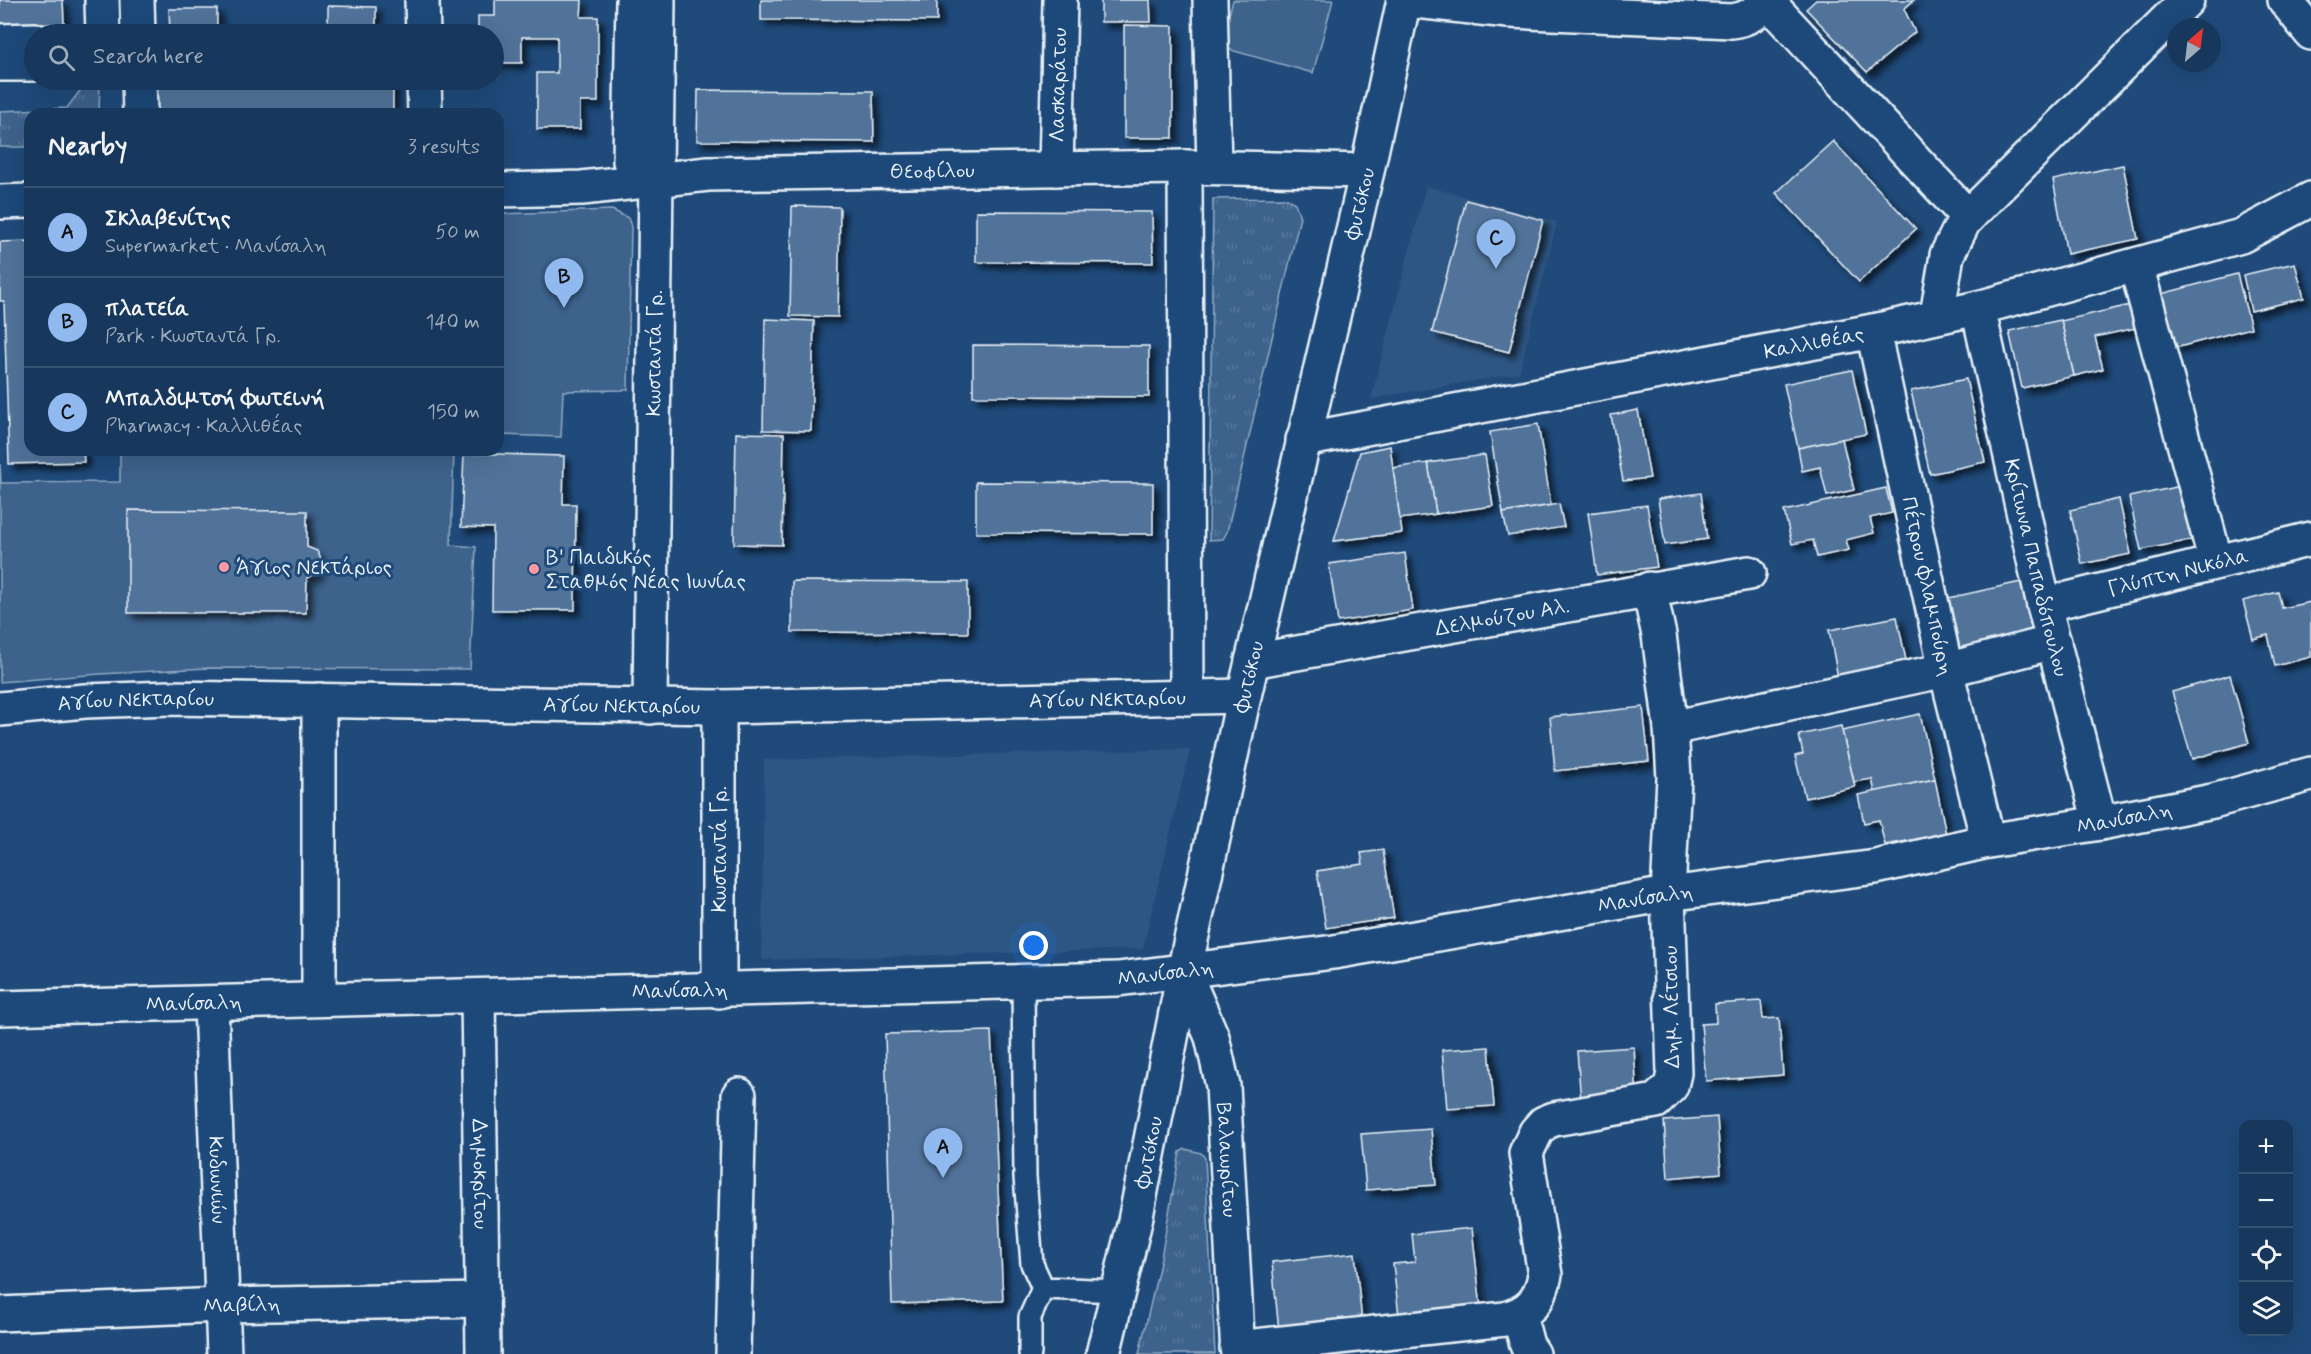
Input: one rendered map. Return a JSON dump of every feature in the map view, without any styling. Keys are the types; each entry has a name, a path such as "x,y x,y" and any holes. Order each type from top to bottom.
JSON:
{"street":[{"path":"102,0 103,24"},
{"path":"120,0 120,24"},
{"path":"137,0 138,24"},
{"path":"422,0 423,24"},
{"path":"633,0 642,170"},
{"name":"Κωσταντά Γρ.","path":"650,707 642,170 658,0"},
{"name":"Λασκαράτου","path":"1056,169 1060,0"},
{"path":"1187,698 1199,167 1209,0"},
{"path":"1405,0 1509,11 1731,21 1743,20 1753,15 1769,1 1968,217"},
{"name":"Φυτόκου","path":"1103,1354 1135,1221 1184,972 1244,696 1405,0"},
{"path":"1936,316 1949,248 1968,217 2187,0"},
{"path":"2285,0 2311,33"},
{"path":"0,41 24,40"},
{"path":"0,64 24,64"},
{"path":"122,90 122,108"},
{"path":"139,90 140,108"},
{"path":"424,90 425,108"},
{"name":"Θεοφίλου","path":"504,190 582,188 642,170 708,174 1199,167 1367,171"},
{"name":"Καλλιθέας","path":"1303,440 1873,331 1977,308 2241,236 2311,199"},
{"path":"0,202 24,201"},
{"path":"2136,265 2216,562"},
{"name":"Κρίτωνα Παπαδόπουλου","path":"1977,308 2044,605 2100,824"},
{"name":"Πέτρου Φλαμπούρη","path":"1873,331 1946,670 1988,841"},
{"name":"Γλύπτη Νικόλα","path":"2044,605 2311,539"},
{"name":"Δελμούζου Αλ.","path":"1252,661 1749,573"},
{"name":"Δημ. Λέτσιου","path":"1520,1315 1537,1299 1543,1287 1545,1275 1526,1153 1536,1132 1544,1123 1554,1119 1656,1101 1671,1086 1674,1073 1668,894 1674,778 1671,728 1659,635 1649,589"},
{"path":"1671,728 1946,670 2054,642"},
{"name":"Αγίου Νεκταρίου","path":"0,709 86,701 170,698 719,707 1244,696"},
{"path":"319,700 319,998"},
{"name":"Κωσταντά Γρ.","path":"719,707 719,991"},
{"name":"Μανίσαλη","path":"0,1008 1118,979 1334,952 1668,894 1876,867 1988,841 2100,824 2213,801 2311,774"},
{"name":"Βαλαωρίτου","path":"1184,972 1212,1038 1219,1061 1226,1117 1237,1351"},
{"name":"Δημοκρίτου","path":"478,996 483,1354"},
{"name":"Κυδωνιών","path":"211,1004 224,1354"},
{"path":"733,1354 739,1095"},
{"path":"1208,1146 1226,1117"},
{"name":"Μαβίλη","path":"0,1314 222,1305 482,1300"},
{"path":"1237,1351 1505,1319 1520,1315 1527,1345 1533,1354"}],"lane":[{"path":"1023,983 1025,1177 1032,1264 1043,1288 1030,1317 1030,1354"},
{"path":"1043,1288 1119,1291"}],"shaded area":[{"path":"1426,186 1557,222 1519,373 1371,399"},
{"path":"1190,749 1143,949 762,960 764,760"}],"green space":[{"path":"1233,0 1333,0 1313,73 1220,47"},
{"path":"80,90 100,90 99,108 67,108"},
{"path":"24,110 24,147 0,147 0,111"},
{"path":"1285,198 1295,203 1300,217 1227,532 1223,539 1209,540 1213,199"},
{"path":"612,210 628,218 631,226 628,390 563,391 561,437 504,435 504,214"},
{"path":"120,456 454,456 451,545 476,547 470,669 207,668 0,682 0,464 1,483 120,482"},
{"path":"1185,1149 1201,1153 1205,1158 1215,1354 1139,1354 1160,1263 1180,1152"}],"building":[{"path":"0,0 63,0 64,24 0,25"},
{"path":"495,0 582,0 581,17 598,17 598,102 580,102 580,129 537,129 537,73 557,73 557,37 522,37 522,63 504,63 504,24 478,24 478,16 495,16"},
{"path":"761,0 937,0 937,21 761,20"},
{"path":"1101,0 1150,0 1151,22 1101,22"},
{"path":"1816,0 1914,0 1904,9 1915,32 1867,72 1806,9"},
{"path":"328,6 376,7 376,24 328,24"},
{"path":"169,9 217,9 217,24 170,24"},
{"path":"1124,25 1173,26 1173,138 1124,138"},
{"path":"157,90 393,90 393,108 157,108"},
{"path":"698,90 873,91 874,142 697,141"},
{"path":"1833,141 1916,229 1859,282 1776,193"},
{"path":"2123,165 2138,239 2067,254 2053,180"},
{"path":"1466,200 1543,220 1509,352 1432,332"},
{"path":"792,206 840,207 838,317 790,316"},
{"path":"976,211 1152,212 1153,263 976,262"},
{"path":"24,241 24,456 84,456 84,462 9,464 4,301 0,301 0,242"},
{"path":"2295,263 2304,298 2251,311 2243,275"},
{"path":"2237,274 2251,328 2175,348 2161,294"},
{"path":"2139,303 2145,326 2095,337 2103,369 2074,376 2061,321"},
{"path":"765,319 814,321 811,431 763,430"},
{"path":"2061,320 2074,376 2022,388 2009,331"},
{"path":"973,345 1149,346 1149,397 973,396"},
{"path":"1852,370 1866,434 1798,448 1784,384"},
{"path":"1966,379 1985,462 1930,474 1911,391"},
{"path":"1638,410 1650,478 1623,481 1611,415"},
{"path":"1538,424 1551,505 1503,513 1490,432"},
{"path":"736,433 784,434 782,545 734,544"},
{"path":"1842,439 1854,490 1827,496 1820,467 1802,471 1798,448"},
{"path":"1390,446 1402,533 1334,541 1360,452"},
{"name":"Β' Παιδικός Σταθμός Νέας Ιωνίας","path":"504,454 564,456 563,504 576,504 575,610 492,610 493,528 461,527 464,456"},
{"path":"1485,455 1493,506 1436,514 1428,463"},
{"path":"1428,463 1436,514 1400,519 1393,468"},
{"path":"976,482 1153,483 1153,534 976,533"},
{"path":"2181,486 2192,540 2141,550 2129,497"},
{"path":"1886,488 1892,513 1870,518 1874,533 1846,540 1849,550 1817,557 1813,540 1792,544 1784,511"},
{"path":"1701,493 1707,539 1665,545 1658,499"},
{"path":"2119,499 2131,554 2082,564 2070,510"},
{"path":"1559,504 1564,527 1508,536 1503,513"},
{"path":"1647,505 1657,567 1597,575 1588,513"},
{"name":"Άγιος Νεκτάριος","path":"128,510 307,511 307,547 317,551 322,561 317,573 307,578 306,613 128,613"},
{"path":"1405,553 1413,610 1338,622 1329,564"},
{"path":"792,581 968,582 968,633 792,632"},
{"path":"2021,582 2035,640 1957,657 1944,599"},
{"path":"2278,592 2282,608 2311,602 2311,657 2275,666 2268,635 2253,639 2243,601"},
{"path":"1897,617 1908,670 1839,683 1829,630"},
{"path":"2230,675 2249,743 2192,759 2172,692"},
{"path":"1643,707 1649,761 1555,771 1550,717"},
{"path":"1920,714 1935,779 1875,792 1872,779 1854,782 1842,731"},
{"path":"1841,726 1855,787 1805,798 1795,756 1803,754 1799,735"},
{"path":"1935,779 1946,834 1885,845 1879,820 1864,823 1858,795"},
{"path":"1383,850 1394,918 1326,928 1317,871 1363,864 1361,853"},
{"path":"1761,1001 1763,1019 1779,1018 1783,1075 1706,1081 1701,1024 1716,1023 1715,1004"},
{"path":"991,1031 1003,1301 892,1304 885,1034"},
{"path":"1489,1047 1494,1106 1447,1109 1442,1050"},
{"path":"1634,1047 1637,1097 1581,1102 1577,1051"},
{"path":"1717,1117 1721,1173 1668,1178 1664,1121"},
{"path":"1431,1129 1436,1185 1366,1190 1361,1134"},
{"path":"1472,1228 1481,1308 1399,1316 1393,1264 1415,1262 1412,1234"},
{"path":"1355,1253 1362,1322 1279,1331 1272,1262"}],"place":[{"name":"Μπαλδιμτσή Φωτεινή","path":"1496,269"},
{"name":"πλατεία","path":"564,308"},
{"name":"Άγιος Νεκτάριος","path":"224,567"},
{"name":"Β' Παιδικός Σταθμός Νέας Ιωνίας","path":"534,569"},
{"name":"Σκλαβενίτης","path":"943,1178"}]}
